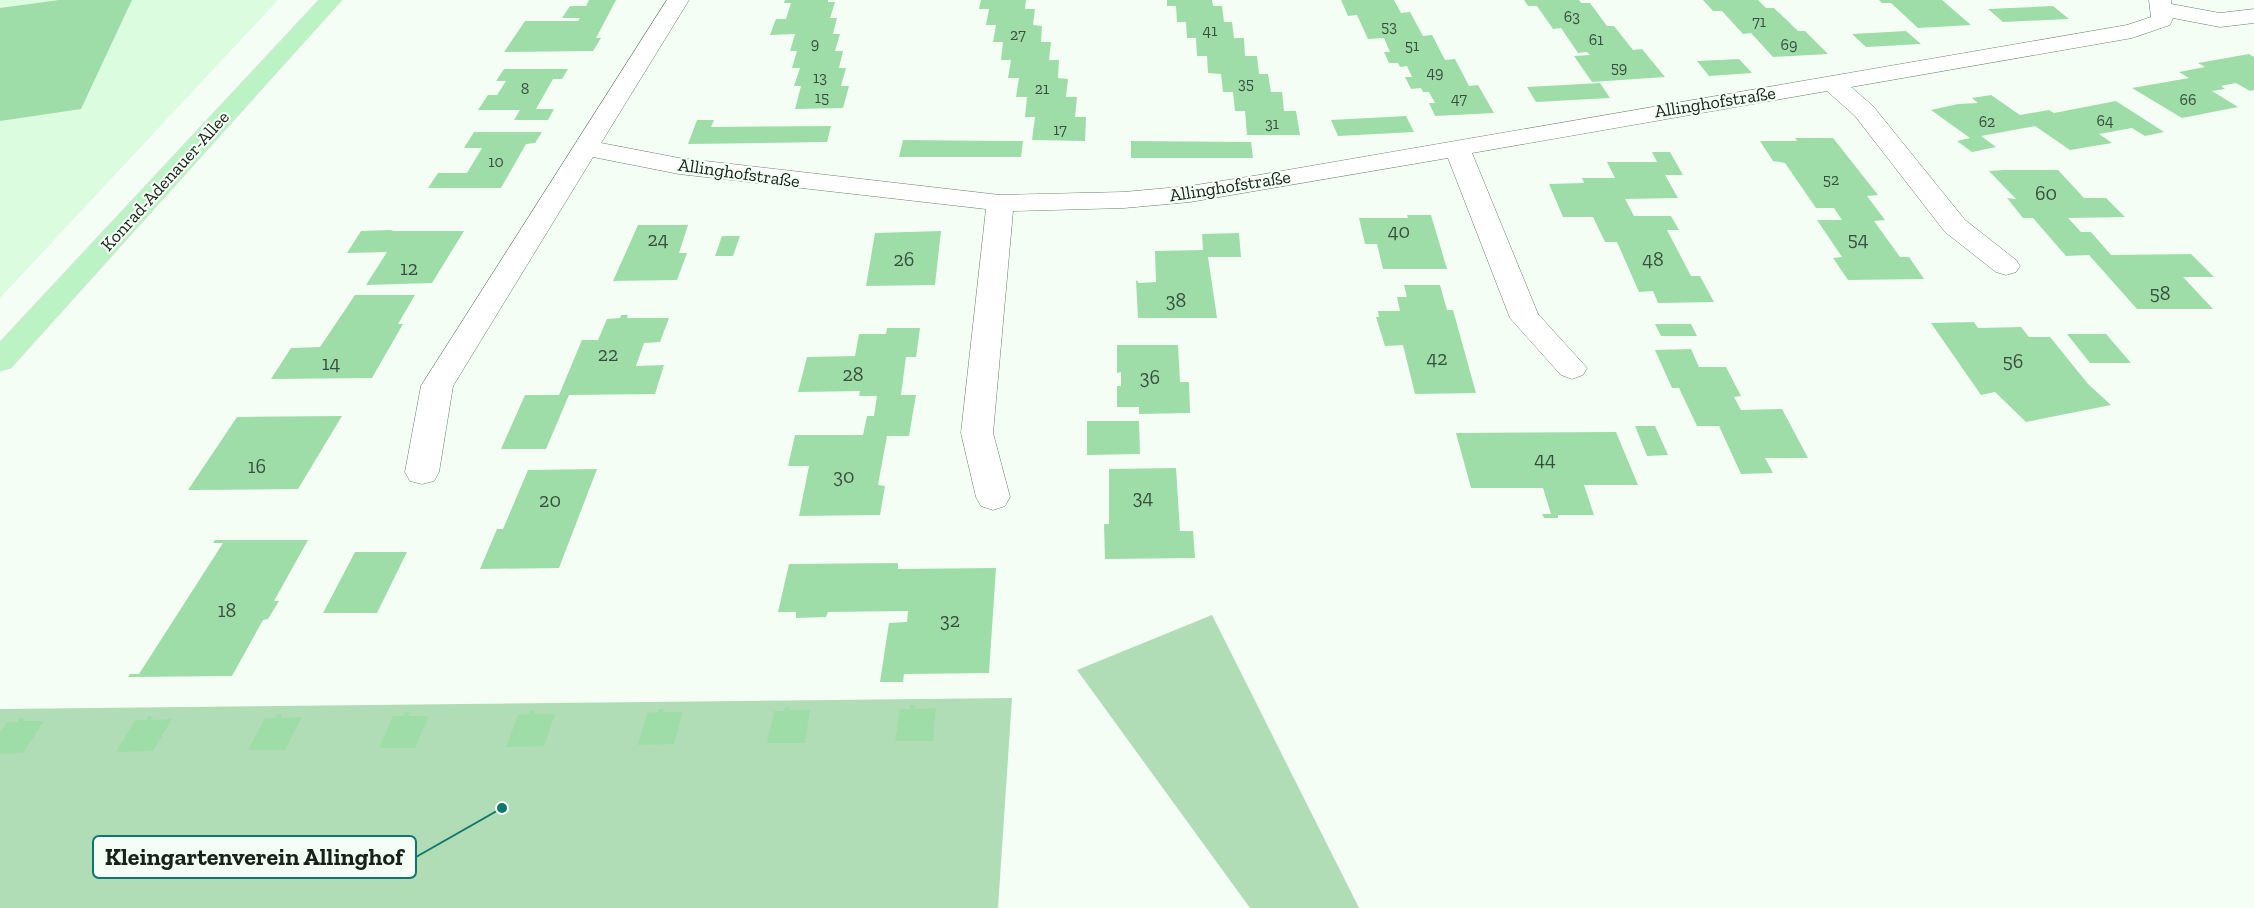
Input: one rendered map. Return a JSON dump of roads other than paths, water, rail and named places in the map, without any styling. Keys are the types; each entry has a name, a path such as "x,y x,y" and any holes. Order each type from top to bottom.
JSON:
{"main road":[{"name":"Konrad-Adenauer-Allee","path":"0,361 331,0"}],"street":[{"path":"422,472 437,386 678,0"},
{"path":"2160,4 2220,20 2254,16"},
{"name":"Allinghofstraße","path":"586,148 679,166 1000,203 1124,200 1190,194 2132,31 2162,20 2160,4"},
{"path":"1832,83 1864,111 1955,226 2006,266"},
{"path":"1457,148 1525,318 1572,368"},
{"path":"993,497 977,433 1000,203"}],"place":[{"name":"Kleingartenverein Allinghof","path":"502,808"}]}
